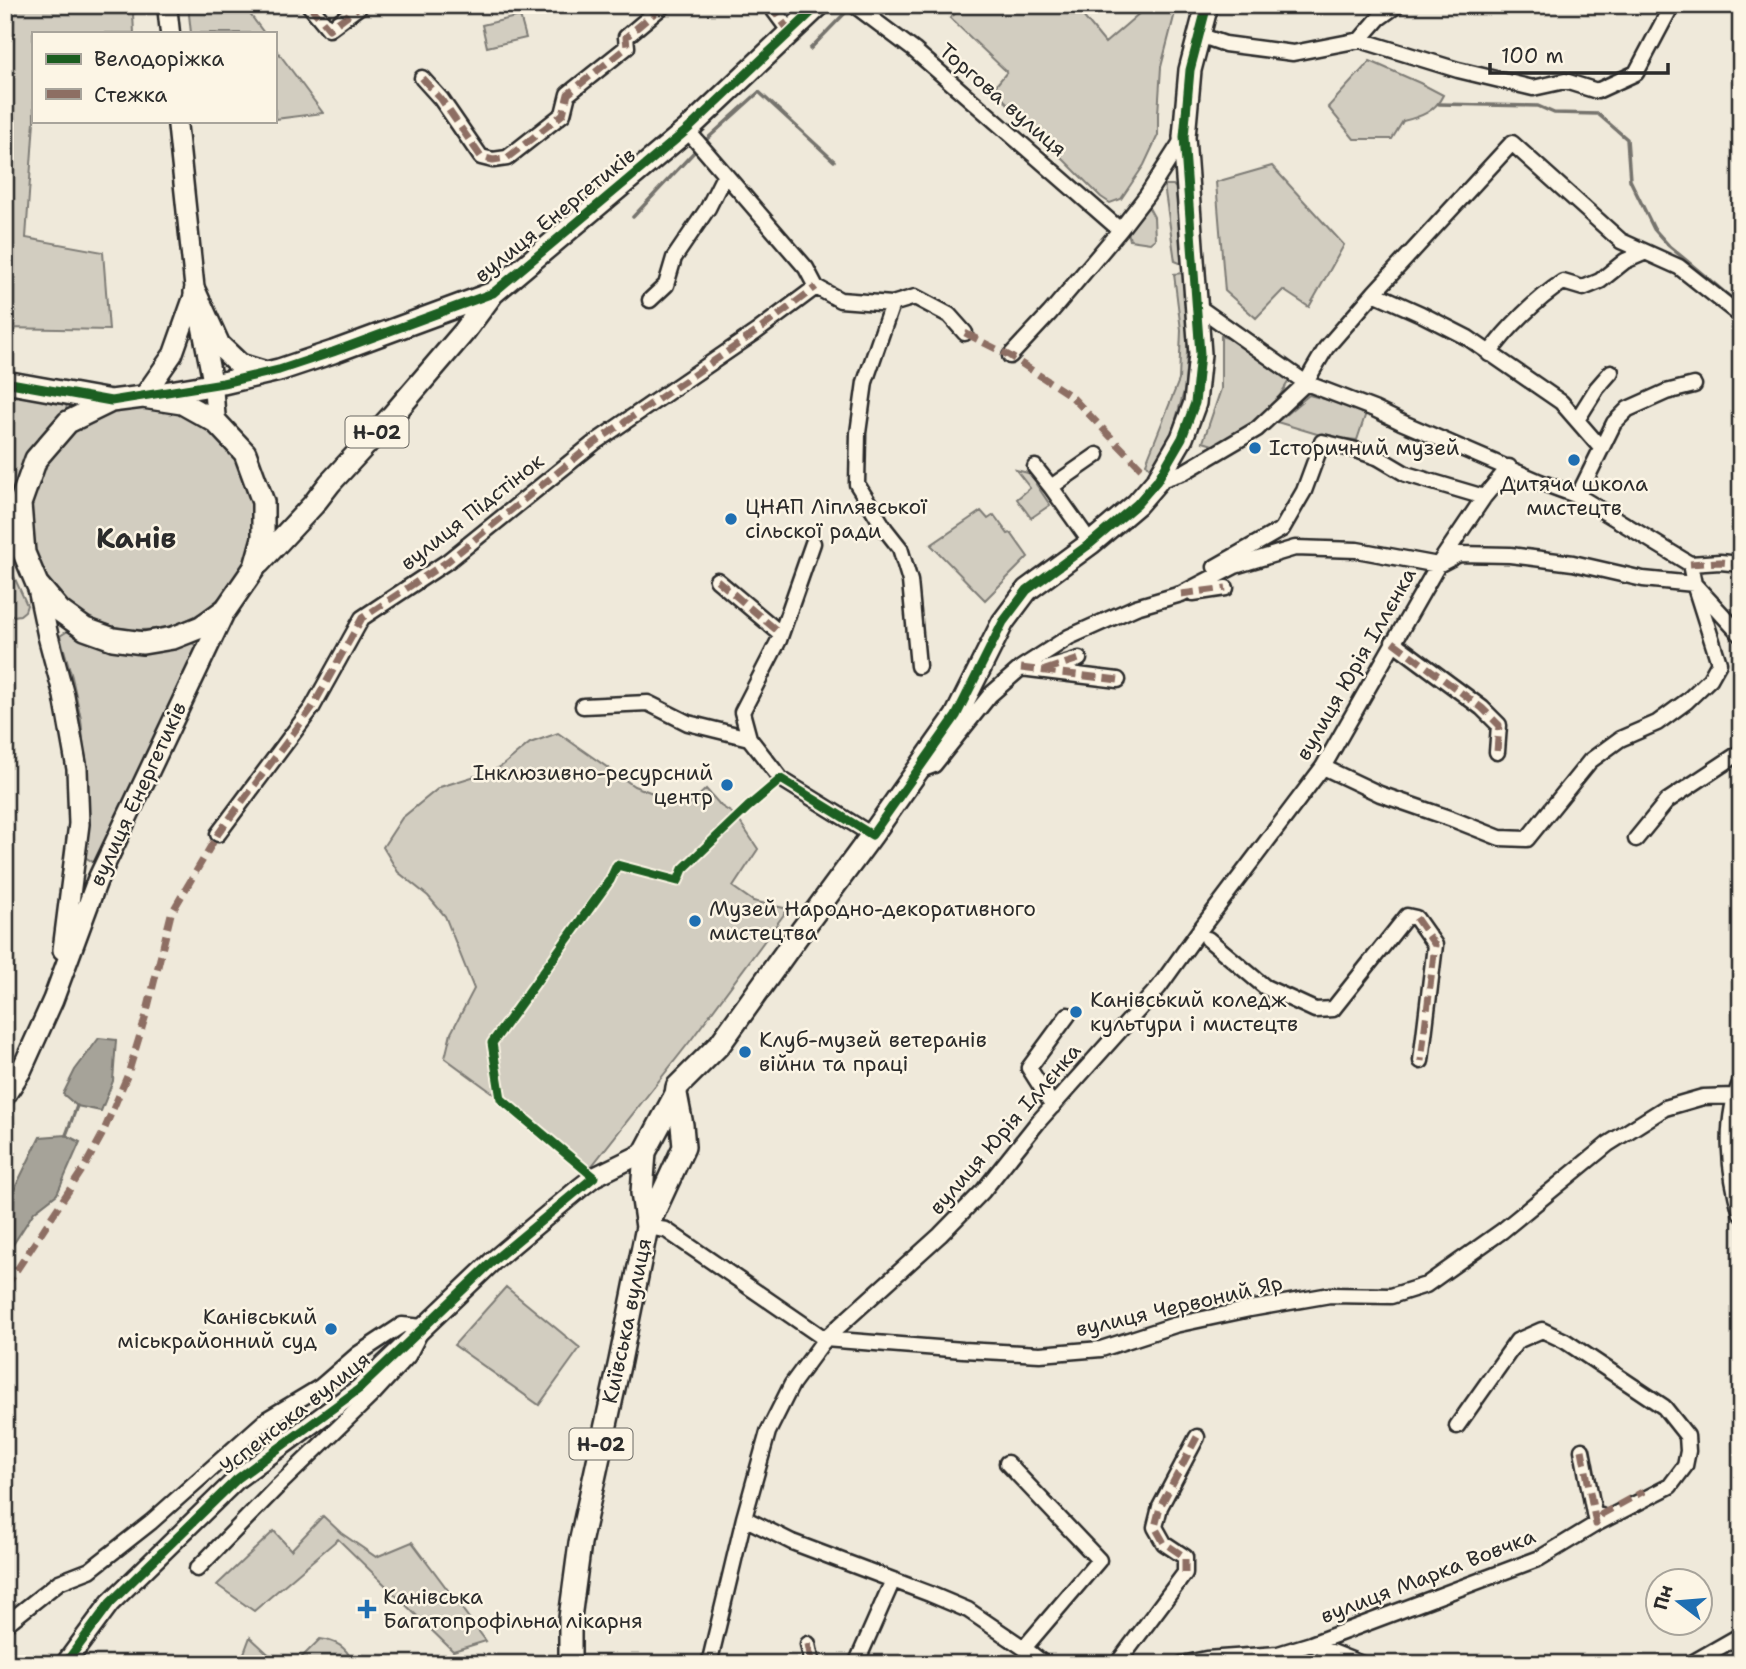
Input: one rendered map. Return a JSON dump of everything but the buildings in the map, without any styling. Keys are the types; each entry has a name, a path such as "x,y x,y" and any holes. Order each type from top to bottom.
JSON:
{"main road":[{"name":"вулиця Енергетиків","path":"255,567 410,396 494,293 687,130 819,5"},
{"name":"Н-02","path":"645,1152 676,1094 677,1087 720,1044 873,835 956,716 1003,622 1027,590 1138,504 1157,481 1182,438 1195,403 1200,354 1184,137 1190,70 1206,5"},
{"path":"195,292 219,345 240,365 265,373"},
{"name":"вулиця Енергетиків","path":"144,397 279,370 494,293"},
{"name":"Н-02","path":"5,382 111,401 144,397 182,403 216,422 245,453 263,502 263,538 255,567 226,609 201,627 173,638 144,643 113,639 85,629 60,611 37,584 24,553 5,527"},
{"name":"Н-02","path":"24,553 20,505 36,459 68,422 111,401"},
{"name":"вулиця Енергетиків","path":"37,584 64,696 78,769 79,824 59,982"},
{"name":"вулиця Енергетиків","path":"5,1096 20,1071 53,1000 97,881 226,609"},
{"name":"Київська вулиця","path":"570,1664 570,1618 580,1542 647,1227 684,1147 676,1094"},
{"name":"Київська вулиця","path":"645,1152 642,1193 647,1227"}],"street":[{"path":"167,5 170,32"},
{"path":"309,5 330,29 360,6"},
{"path":"422,78 441,99 481,157 493,160 507,158 563,114 568,94 626,47 626,37 663,5"},
{"path":"770,5 790,32"},
{"name":"Торгова вулиця","path":"853,5 914,50 1120,230"},
{"path":"1360,40 1378,18 1397,5"},
{"path":"1199,35 1225,44 1293,53 1360,40 1458,70 1533,88 1565,81 1597,91 1636,73 1672,5"},
{"path":"177,122 195,292 213,384 216,422"},
{"path":"687,130 806,268 816,287 840,300 892,303 915,297 949,315 965,333"},
{"path":"1010,356 1120,230 1147,195 1184,137"},
{"path":"1157,481 1184,472 1257,429 1306,383 1326,348 1512,143 1621,240 1679,267 1741,316"},
{"path":"650,300 666,285 674,258 708,208 726,174"},
{"path":"1489,354 1546,292 1563,282 1583,288 1600,281 1625,261 1646,252"},
{"name":"вулиця Підстінок","path":"218,834 312,708 362,618 448,561 594,443 756,332 816,287"},
{"path":"144,397 173,354 195,292"},
{"path":"1374,293 1468,338 1561,402 1601,448"},
{"path":"892,303 865,382 858,433 857,484 900,548 910,581 918,666"},
{"path":"1198,306 1306,383 1578,496 1690,564 1741,564"},
{"path":"1577,421 1597,388 1611,372"},
{"path":"1578,496 1614,423 1628,409 1667,392 1694,385"},
{"path":"1164,599 1184,584 1282,529 1304,491 1322,442 1356,450 1379,458 1406,474 1484,497"},
{"path":"1051,487 1097,455"},
{"path":"1035,467 1091,543"},
{"name":"вулиця Юрія Іллєнка","path":"709,1664 768,1432 792,1384 825,1339 940,1235 983,1191 1053,1106 1159,987 1323,767 1438,565 1484,497 1509,467"},
{"path":"813,543 781,634 742,712 749,738 781,779 873,835"},
{"path":"1181,594 1235,566 1295,548 1357,550 1438,565 1459,554 1510,555 1573,563 1643,579 1694,584 1741,635"},
{"path":"1323,767 1380,794 1500,838 1527,839 1590,761 1620,739 1657,723 1687,701 1710,679 1719,663 1690,564"},
{"path":"717,580 781,634"},
{"path":"916,772 934,765 990,695 1021,668 1069,637 1136,607 1181,594 1226,588"},
{"path":"1393,642 1482,708 1499,725 1497,752"},
{"path":"1042,671 1079,659"},
{"path":"1021,668 1118,680"},
{"path":"583,706 648,703 688,723 749,738"},
{"path":"1636,839 1667,801 1741,752"},
{"path":"1208,939 1265,987 1315,1010 1333,1009 1407,916 1416,918 1435,945 1421,1061"},
{"path":"1053,1106 1029,1068 1068,1014"},
{"path":"1741,1082 1734,1096 1729,1147 1736,1199 1741,1214"},
{"name":"вулиця Червоний Яр","path":"647,1227 666,1230 825,1339 1040,1354 1101,1349 1175,1325 1251,1308 1329,1295 1391,1296 1426,1285 1502,1231 1608,1144 1665,1108 1703,1097 1734,1096"},
{"name":"Успенська вулиця","path":"65,1664 110,1603 237,1479 359,1389 493,1261 581,1187 594,1177 645,1152"},
{"path":"5,1625 59,1582 90,1570 151,1522 267,1419 320,1387 358,1354 402,1325 424,1327 408,1356 373,1394 278,1486 198,1569"},
{"name":"вулиця Марка Вовчка","path":"1182,1664 1206,1659 1278,1654 1539,1558 1596,1524 1670,1486 1685,1466 1688,1451 1687,1436 1664,1407 1565,1341 1542,1330 1517,1341 1457,1426"},
{"path":"1117,1664 1185,1573 1185,1557 1164,1543 1155,1527 1160,1507 1196,1437"},
{"path":"1582,1450 1596,1524"},
{"path":"1007,1463 1099,1560 1024,1648"},
{"name":"вулиця Марка Вовчка","path":"1596,1524 1602,1514 1644,1490"},
{"path":"744,1518 792,1542 968,1610 1044,1664"},
{"path":"856,1664 893,1580"},
{"path":"1690,1664 1741,1635"},
{"path":"808,1644 812,1664"},
{"name":"вулиця Марка Вовчка","path":"1311,1644 1362,1664"},
{"path":"1278,1654 1297,1664"}],"shaded area":[{"path":"5,5 145,5 145,8 133,14 134,32 32,32 34,122 26,238 103,252 109,330 5,328"},
{"path":"188,5 243,5 263,32 191,32"},
{"path":"966,5 1074,5 1105,43 1149,5 1177,5 1161,67 1158,135 1144,165 1121,199 1110,203 1101,197 993,89 1007,72 950,18"},
{"path":"520,16 526,38 487,47 482,25"},
{"path":"276,49 323,113 276,119"},
{"path":"1370,61 1443,95 1436,106 1426,113 1403,121 1392,139 1354,139 1328,107"},
{"path":"1272,166 1344,245 1309,307 1283,290 1256,318 1225,291 1216,182"},
{"path":"1164,185 1173,185 1176,188 1182,264 1175,261"},
{"path":"1142,206 1148,206 1154,217 1155,239 1150,243 1130,240 1127,228"},
{"path":"1183,273 1188,335 1185,388 1171,436 1151,470 1146,463 1179,380 1181,330 1174,274"},
{"path":"1221,336 1243,343 1290,379 1277,400 1253,423 1216,446 1203,442 1221,389"},
{"path":"5,390 66,402 67,414 37,441 16,492 6,508"},
{"path":"1309,395 1367,410 1357,440 1327,437 1277,422"},
{"path":"141,406 163,408 184,415 203,425 220,439 234,456 244,475 251,496 251,540 244,561 234,580 220,597 203,611 184,621 163,628 141,630 119,628 98,621 79,611 62,597 48,580 38,561 31,540 29,518 31,496 38,475 48,456 62,439 79,425 98,415 119,408"},
{"path":"1016,470 1032,474 1050,505 1031,518 1017,499 1030,488"},
{"path":"981,511 988,519 994,515 1028,557 985,600 931,545"},
{"path":"5,557 27,605 20,615 14,616 5,609"},
{"path":"71,629 189,641 198,647 126,795 99,859 93,862 85,857 86,782 81,719 60,636"},
{"path":"558,733 634,786 688,806 706,789 740,822 758,849 733,887 753,901 788,909 691,1040 587,1172 509,1105 445,1058 451,1033 474,989 445,916 428,896 398,872 383,847 402,818 440,787 475,776 481,778 503,765 530,743"},
{"path":"99,1038 116,1040 113,1081 101,1111 77,1106 63,1094 75,1070"},
{"path":"66,1135 80,1142 57,1194 34,1212 5,1257 5,1208 40,1137"},
{"path":"506,1287 580,1348 539,1405 454,1345"},
{"path":"323,1516 341,1533 376,1557 412,1542 486,1641 453,1651 338,1539 254,1611 217,1585 274,1531 291,1550"},
{"path":"250,1637 279,1664 259,1664 255,1660 252,1664 240,1664"},
{"path":"320,1639 343,1648 350,1656 351,1664 305,1664 300,1659"}],"waterway":[{"path":"810,49 847,11"},
{"path":"707,139 759,92 834,161"},
{"path":"1439,104 1538,106 1554,113 1598,114 1627,139 1630,180 1654,229 1669,246 1741,306"},
{"path":"633,217 696,150"},
{"path":"66,1135 77,1106"}],"marked path":[{"path":"309,5 329,29 360,6"},
{"path":"422,78 441,99 481,157 493,160 507,158 563,114 568,94 627,47 626,37 664,5"},
{"path":"770,5 790,32"},
{"path":"5,1288 85,1166 102,1135 128,1074 171,914 218,834 312,708 362,618 448,561 594,443 756,332 816,287"},
{"path":"965,333 1010,356 1071,396 1141,468"},
{"path":"1690,564 1741,564"},
{"path":"717,580 781,634"},
{"path":"1181,594 1226,588"},
{"path":"1393,642 1482,708 1499,725 1497,752"},
{"path":"1045,670 1079,659"},
{"path":"1021,668 1118,680"},
{"path":"1416,918 1435,945 1421,1061"},
{"path":"1185,1573 1185,1557 1164,1543 1155,1527 1160,1507 1197,1437"},
{"path":"1582,1450 1596,1524 1602,1514 1644,1491"},
{"path":"808,1644 812,1664"}],"cycle path":[{"path":"5,382 111,401 223,383 279,370 493,293 687,130 819,5"},
{"path":"65,1664 110,1603 237,1479 359,1389 493,1261 594,1177 501,1099 492,1043 610,880 617,865 678,881 683,869 781,779 872,835 956,716 1003,622 1027,590 1091,543 1137,504 1157,481 1182,438 1195,403 1200,354 1184,137 1190,70 1207,5"}],"place":[{"name":"Історичний музей","path":"1255,448"},
{"name":"Дитяча школа мистецтв","path":"1574,460"},
{"name":"ЦНАП Ліплявської сільскої ради","path":"731,519"},
{"name":"Інклюзивно-ресурсний центр","path":"727,785"},
{"name":"Музей Народно-декоративного мистецтва","path":"695,921"},
{"name":"Канівський коледж культури і мистецтв","path":"1076,1012"},
{"name":"Клуб-музей ветеранів війни та праці","path":"745,1052"},
{"name":"Канівський міськрайонний суд","path":"331,1329"},
{"name":"Канівська Багатопрофільна лікарня","path":"367,1609"}],"district":[{"name":"Канів","path":"136,538"}]}
